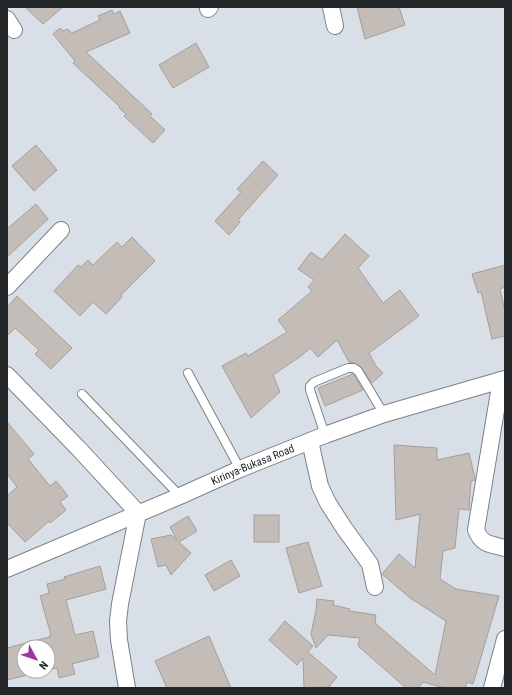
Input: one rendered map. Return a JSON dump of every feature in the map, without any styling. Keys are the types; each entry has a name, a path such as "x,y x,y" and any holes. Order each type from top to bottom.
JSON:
{"street":[{"path":"332,7 335,26"},
{"path":"7,287 61,230"},
{"path":"7,375 79,449 138,513 118,621 119,640 127,688"},
{"path":"503,380 476,530 480,538 487,543 505,548"},
{"name":"Kirinya-Bukasa Road","path":"7,569 325,435 384,414 503,380"},
{"path":"310,442 320,486 328,503 344,528 370,564 375,587"},
{"path":"492,688 505,638"}],"lane":[{"path":"325,435 310,386 314,382 348,368 354,368 358,371 384,414"},
{"path":"188,373 240,470"},
{"path":"82,394 180,496"}],"building":[{"path":"25,7 63,7 43,24"},
{"path":"357,7 399,7 405,25 365,39"},
{"path":"112,10 114,14 120,11 130,33 86,52 152,114 150,116 165,130 153,143 124,116 126,114 119,108 120,107 73,63 75,61 53,34 60,28 63,31 68,29 72,33 100,20 98,16"},
{"path":"196,43 209,67 173,88 159,65"},
{"path":"36,145 57,170 34,191 12,166"},
{"path":"263,161 278,175 238,220 240,222 229,235 215,221 241,192 237,189"},
{"path":"36,204 48,219 7,257 7,229"},
{"path":"345,234 369,256 358,268 383,303 400,290 419,316 369,353 376,366 383,373 372,383 361,367 349,362 337,340 318,357 310,348 273,375 280,392 251,418 222,366 246,353 248,356 287,332 278,320 312,291 308,287 314,280 298,269 311,252 322,260"},
{"path":"132,237 155,261 121,295 122,297 106,314 93,302 80,316 54,291 78,265 81,267 88,260 93,265 117,242 122,247"},
{"path":"505,265 505,287 500,289 505,311 505,336 492,339 481,292 478,293 472,274"},
{"path":"17,296 72,348 51,369 35,354 39,350 15,328 7,336 7,307"},
{"path":"353,374 363,390 325,406 318,388"},
{"path":"7,422 34,454 28,459 50,486 56,481 68,496 60,502 66,510 50,523 49,521 25,542 7,523 7,496 17,487 7,474"},
{"path":"394,445 437,448 437,460 469,453 475,480 471,481 469,510 459,509 455,548 443,551 440,579 456,589 499,596 473,684 467,682 465,688 445,688 423,682 418,688 406,688 358,646 360,638 328,635 316,648 311,634 317,599 334,601 333,605 350,609 349,611 376,615 375,623 435,675 446,621 410,598 382,574 399,554 415,568 420,514 396,520"},
{"path":"254,515 279,515 279,542 254,542"},
{"path":"188,516 197,531 179,542 191,553 171,575 166,565 158,567 151,539 171,535 177,540 170,527"},
{"path":"308,542 322,586 299,593 286,548"},
{"path":"231,560 240,576 214,591 205,575"},
{"path":"100,566 106,589 66,600 75,635 93,631 99,657 72,664 75,674 59,678 56,668 56,639 41,639 51,635 40,596 49,593 47,584 65,579 64,577"},
{"path":"285,621 313,646 308,652 337,677 329,687 304,688 303,658 297,665 269,640"},
{"path":"209,636 231,688 167,688 155,661"},
{"path":"16,646 16,678 7,680 7,648"}]}
